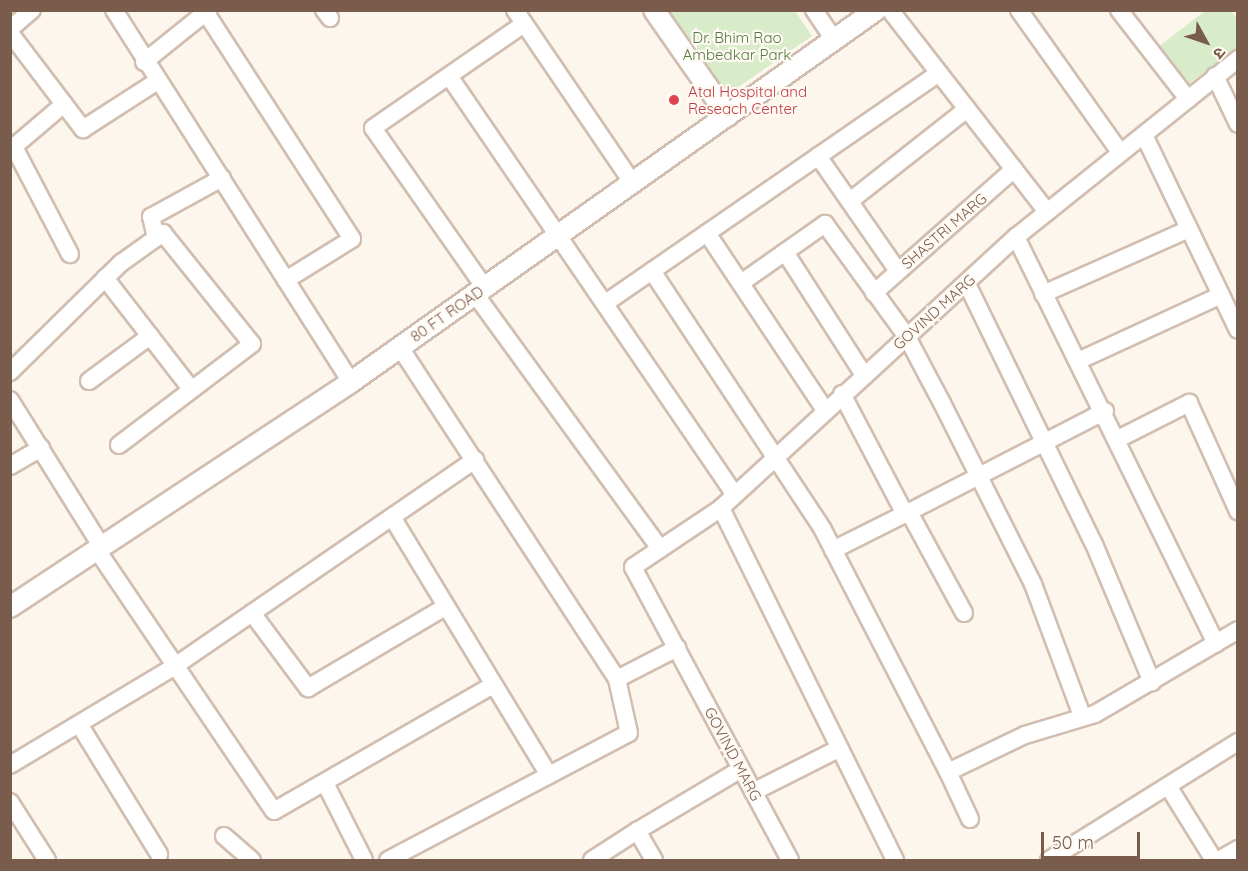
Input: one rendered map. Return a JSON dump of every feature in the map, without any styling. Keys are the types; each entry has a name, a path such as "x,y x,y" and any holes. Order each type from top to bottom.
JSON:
{"street":[{"path":"32,10 10,31 83,129 159,80"},
{"path":"114,10 144,62 159,80 351,382"},
{"path":"654,10 728,116"},
{"path":"814,10 834,40"},
{"name":"80 FT ROAD","path":"10,607 351,382 876,10"},
{"path":"890,10 1047,212"},
{"path":"1019,10 1120,152"},
{"path":"1119,10 1188,99"},
{"path":"144,62 208,12 352,239 286,280"},
{"path":"632,182 519,17 449,76 374,128 480,291 660,549"},
{"name":"GOVIND MARG","path":"790,861 633,567 721,508 842,394 967,284 1016,237 1238,59"},
{"path":"607,302 939,73"},
{"path":"449,76 607,302 735,495"},
{"path":"1215,76 1238,124"},
{"path":"64,104 12,149 70,254"},
{"path":"850,201 967,109"},
{"path":"1144,135 1217,297 1238,330"},
{"path":"818,156 898,271"},
{"name":"SHASTRI MARG","path":"874,293 1014,170"},
{"path":"156,238 151,217 222,178"},
{"path":"741,283 825,225 907,337 1033,584 1082,716"},
{"path":"1043,294 1187,230"},
{"path":"10,372 105,278 163,233 252,344 120,445"},
{"path":"707,233 825,410"},
{"path":"1016,237 1043,294 1105,411 1216,643"},
{"path":"785,252 864,375"},
{"path":"652,271 777,455 833,550 970,819"},
{"path":"105,278 191,389"},
{"path":"967,284 1094,544 1152,682"},
{"path":"1078,361 1217,297"},
{"path":"89,381 150,336"},
{"path":"388,861 629,733 616,679 476,460 400,347"},
{"path":"842,394 964,613"},
{"path":"10,400 172,668 274,811 491,686"},
{"path":"1118,440 1189,403 1238,511"},
{"path":"833,550 907,513 977,473 1105,411"},
{"path":"10,466 41,448"},
{"path":"10,765 172,668 476,460"},
{"path":"721,508 895,861"},
{"path":"392,517 491,686 549,775"},
{"path":"252,613 308,688 445,607"},
{"path":"948,772 1025,735 1082,716 1152,682 1238,630"},
{"path":"616,679 677,648"},
{"path":"79,724 159,854"},
{"path":"1049,861 1238,742"},
{"path":"753,792 840,748"},
{"path":"592,861 637,831 741,769"},
{"path":"325,783 364,861"},
{"path":"1168,786 1214,861"},
{"path":"10,802 47,861"},
{"path":"637,831 654,861"},
{"path":"224,836 252,861"},
{"path":"1219,861 1238,849"}],"green space":[{"name":"Dr. Bhim Rao Ambedkar Park","path":"669,11 795,11 812,36 728,94"},
{"path":"1205,11 1231,11 1237,19 1237,47 1187,85 1158,47"}],"place":[{"name":"Atal Hospital and Reseach Center","path":"674,100"}]}
